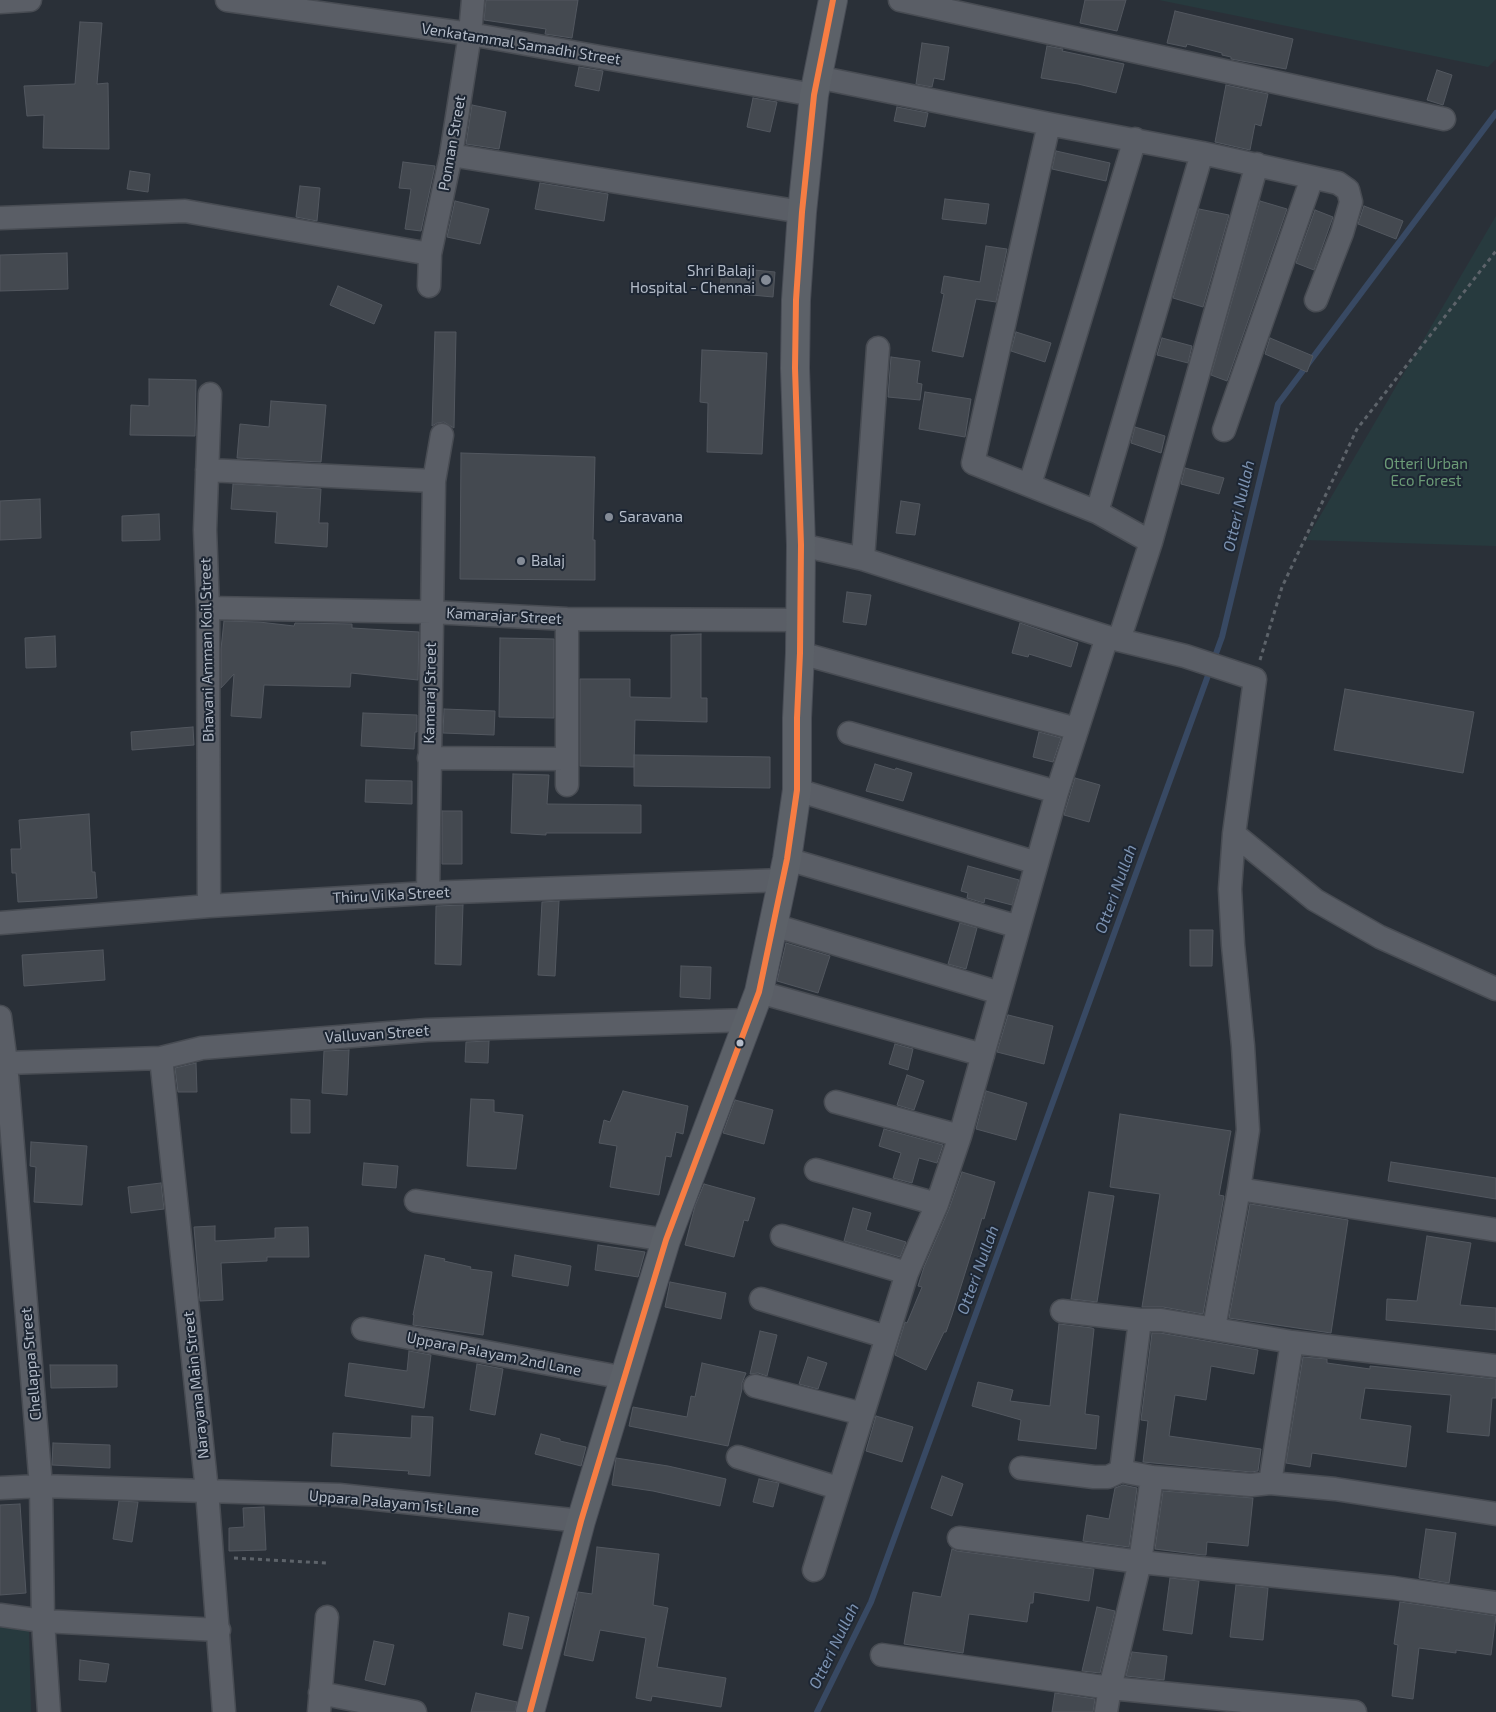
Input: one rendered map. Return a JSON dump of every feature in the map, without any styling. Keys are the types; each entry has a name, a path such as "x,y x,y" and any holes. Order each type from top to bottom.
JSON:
{"main road":[{"path":"530,1712 581,1521 666,1240 759,992 785,870 797,790 797,718 800,653 801,545 795,368 796,300 802,212 815,86 833,0"}],"street":[{"path":"0,2 30,0"},
{"name":"Venkatammal Samadhi Street","path":"227,0 470,34 815,86 1049,124 1135,139 1338,183 1348,190 1351,202 1342,233 1316,300"},
{"name":"Ponnan Street","path":"429,286 430,254 451,155 470,34 473,0"},
{"path":"900,0 1444,119"},
{"path":"1049,124 973,463 1097,512 1151,542"},
{"path":"1030,484 1135,139"},
{"path":"1097,512 1202,153"},
{"path":"451,155 802,212"},
{"path":"814,1570 838,1488 907,1273 937,1204 960,1136 1057,792 1077,729 1151,542 1257,164"},
{"path":"1224,430 1312,178"},
{"path":"0,218 185,211 430,254"},
{"path":"863,559 878,348"},
{"name":"Bhavani Amman Koil Street","path":"209,906 208,608 205,530 210,394"},
{"name":"Kamaraj Street","path":"428,892 434,481 442,435"},
{"path":"207,470 434,481"},
{"path":"801,545 863,559 1113,638 1185,656 1248,677 1230,889 1248,1130 1214,1328"},
{"name":"Kamarajar Street","path":"208,608 431,612 567,619 800,620"},
{"path":"567,619 567,786"},
{"path":"800,653 1077,729"},
{"path":"849,733 1057,792"},
{"path":"429,758 566,759"},
{"path":"797,790 1037,863"},
{"path":"1234,834 1315,900 1380,937 1496,989"},
{"name":"Thiru Vi Ka Street","path":"0,923 209,906 785,870 1019,927"},
{"path":"773,925 1000,993"},
{"path":"759,992 983,1055"},
{"name":"Chellappa Street","path":"0,1017 6,1064 42,1486 43,1620 49,1712"},
{"name":"Valluvan Street","path":"6,1064 161,1058 202,1048 428,1030 749,1020"},
{"name":"Narayana Main Street","path":"161,1058 207,1491 224,1712"},
{"path":"836,1102 960,1136"},
{"path":"816,1170 937,1204"},
{"path":"1239,1189 1496,1230"},
{"path":"416,1201 666,1240"},
{"path":"782,1236 907,1273"},
{"path":"762,1299 887,1337"},
{"path":"1062,1311 1140,1320 1161,1320 1292,1342 1496,1366"},
{"path":"1121,1471 1140,1320"},
{"name":"Uppara Palayam 2nd Lane","path":"363,1329 625,1378"},
{"path":"1270,1483 1292,1342"},
{"path":"755,1386 863,1414"},
{"path":"738,1457 838,1488"},
{"path":"1021,1468 1094,1477 1108,1477 1121,1471 1152,1477 1252,1485 1270,1483 1335,1489 1496,1514"},
{"path":"1106,1712 1140,1562 1152,1477"},
{"name":"Uppara Palayam 1st Lane","path":"0,1488 42,1486 339,1496 581,1521"},
{"path":"959,1538 1140,1562 1394,1588 1496,1603"},
{"path":"0,1614 43,1620 219,1630"},
{"path":"327,1617 319,1703 415,1712"},
{"path":"882,1655 1110,1688 1355,1712"}],"path":[{"path":"1248,677 1282,587 1357,429 1496,251"},
{"path":"213,1557 326,1563"}],"green space":[{"path":"1159,0 1496,0 1496,59 1488,67"},
{"name":"Otteri Urban Eco Forest","path":"1496,216 1496,546 1306,540"},
{"path":"0,1626 29,1631 31,1712 0,1712"}],"building":[{"path":"486,0 578,0 572,38 545,34 546,29 484,20"},
{"path":"1085,0 1126,0 1117,31 1080,23"},
{"path":"1175,11 1293,39 1286,69 1231,59 1231,57 1222,55 1222,53 1187,44 1186,47 1167,43"},
{"path":"80,22 102,23 97,84 108,83 109,149 43,148 44,115 27,116 24,86 75,84"},
{"path":"922,43 949,47 944,80 934,78 932,87 916,84"},
{"path":"1047,46 1124,64 1116,93 1041,78"},
{"path":"579,67 603,71 599,91 575,86"},
{"path":"1437,70 1452,75 1443,105 1427,100"},
{"path":"1226,85 1268,94 1261,126 1255,124 1250,150 1215,142"},
{"path":"753,98 777,102 770,132 747,127"},
{"path":"472,105 506,112 499,149 466,144"},
{"path":"897,107 928,113 925,127 894,121"},
{"path":"1056,151 1110,163 1106,181 1052,169"},
{"path":"403,162 435,166 421,231 405,229 411,189 399,188"},
{"path":"130,171 150,174 148,192 127,189"},
{"path":"540,183 608,194 604,221 535,209"},
{"path":"300,186 320,188 317,221 296,217"},
{"path":"945,199 989,204 986,224 942,219"},
{"path":"455,201 489,209 480,244 447,237"},
{"path":"1260,201 1287,209 1227,381 1211,375"},
{"path":"1364,206 1403,221 1396,239 1358,224"},
{"path":"1199,209 1229,215 1203,307 1173,298"},
{"path":"1315,210 1333,217 1314,270 1296,263"},
{"path":"986,246 1007,249 996,302 976,299 963,357 932,351 944,294 941,293 944,276 980,282"},
{"path":"67,253 68,289 0,291 0,255"},
{"path":"722,267 775,272 773,297 720,292"},
{"path":"338,286 382,305 374,324 330,305"},
{"path":"435,332 456,332 454,428 444,422 432,426"},
{"path":"1016,332 1051,343 1045,362 1011,351"},
{"path":"1162,338 1192,346 1188,363 1157,355"},
{"path":"1270,338 1313,356 1307,372 1265,354"},
{"path":"702,350 767,353 762,454 707,452 708,403 700,402"},
{"path":"891,357 920,361 917,383 922,384 920,400 888,397"},
{"path":"149,379 196,380 195,436 130,435 131,405 149,406"},
{"path":"925,392 971,399 965,437 919,429"},
{"path":"271,401 326,405 321,462 237,458 240,424 269,427"},
{"path":"1135,427 1165,436 1161,453 1131,443"},
{"path":"461,453 595,457 593,540 595,540 595,580 460,579"},
{"path":"1185,468 1224,478 1219,494 1181,484"},
{"path":"233,484 321,489 319,523 328,523 327,547 275,543 277,512 231,509"},
{"path":"40,499 41,538 0,540 0,501"},
{"path":"901,501 920,504 915,535 896,533"},
{"path":"159,514 160,540 122,541 122,516"},
{"path":"847,592 871,595 866,625 843,622"},
{"path":"224,621 294,626 295,623 352,624 352,628 419,632 418,680 351,673 350,687 264,685 261,718 231,716 234,674 221,688 221,649"},
{"path":"1020,623 1078,643 1071,667 1029,654 1028,657 1012,653"},
{"path":"701,634 701,698 707,698 707,722 635,720 634,767 580,766 580,679 630,679 630,697 671,698 671,635"},
{"path":"55,636 56,667 26,668 25,638"},
{"path":"500,638 554,639 554,718 499,717"},
{"path":"1345,689 1474,712 1463,773 1334,750"},
{"path":"444,709 495,711 494,735 443,733"},
{"path":"363,713 417,715 414,749 361,746"},
{"path":"193,727 194,745 132,750 131,732"},
{"path":"1039,732 1061,738 1053,762 1033,757"},
{"path":"634,755 770,757 770,788 634,786"},
{"path":"875,764 912,773 903,801 866,791"},
{"path":"513,774 549,775 547,804 641,805 641,833 546,833 546,835 511,833"},
{"path":"1075,778 1100,785 1089,822 1064,815"},
{"path":"366,780 412,781 412,804 365,802"},
{"path":"442,811 462,811 462,864 442,864"},
{"path":"89,814 92,872 95,872 97,898 18,902 16,873 12,873 11,849 21,849 19,820"},
{"path":"968,866 1019,880 1012,905 985,898 984,903 967,898 968,893 961,891"},
{"path":"559,901 555,976 538,975 542,902"},
{"path":"463,905 461,965 435,964 436,906"},
{"path":"960,923 977,928 966,969 948,964"},
{"path":"1190,930 1213,930 1212,966 1190,966"},
{"path":"786,943 830,956 818,993 777,981"},
{"path":"103,950 105,980 24,986 22,955"},
{"path":"681,966 711,967 710,999 680,997"},
{"path":"1008,1015 1053,1026 1044,1064 997,1052"},
{"path":"489,1041 488,1063 465,1062 466,1042"},
{"path":"895,1044 913,1049 908,1070 889,1064"},
{"path":"349,1050 347,1095 322,1093 324,1051"},
{"path":"196,1063 197,1092 178,1092 175,1068"},
{"path":"907,1075 924,1081 914,1110 897,1105"},
{"path":"623,1091 688,1106 683,1134 676,1132 671,1157 666,1156 659,1195 610,1187 617,1146 599,1143 604,1120 610,1122"},
{"path":"986,1091 1027,1103 1016,1140 976,1129"},
{"path":"291,1099 310,1100 310,1133 291,1133"},
{"path":"471,1099 494,1100 494,1112 523,1115 516,1169 467,1166"},
{"path":"735,1100 773,1110 764,1144 723,1133"},
{"path":"1120,1114 1231,1131 1219,1195 1224,1196 1203,1314 1163,1307 1142,1307 1160,1194 1110,1187"},
{"path":"884,1129 943,1145 937,1163 919,1158 912,1183 893,1178 901,1153 879,1146"},
{"path":"31,1142 87,1146 82,1205 34,1202 36,1167 30,1166"},
{"path":"1391,1162 1496,1178 1496,1199 1388,1181"},
{"path":"364,1163 398,1166 396,1188 362,1185"},
{"path":"962,1172 995,1182 946,1332 944,1332 926,1370 895,1355 905,1322 907,1323 922,1287 918,1286 924,1267 949,1209"},
{"path":"161,1183 164,1209 131,1213 128,1187"},
{"path":"704,1184 755,1198 748,1221 744,1220 734,1257 685,1245 695,1206"},
{"path":"1089,1192 1114,1196 1097,1302 1071,1299"},
{"path":"1250,1204 1348,1220 1331,1333 1229,1318"},
{"path":"853,1208 871,1213 866,1230 906,1242 900,1257 844,1241"},
{"path":"215,1226 215,1241 275,1238 275,1228 308,1227 309,1257 267,1257 267,1261 221,1263 223,1300 200,1301 194,1227"},
{"path":"1427,1236 1471,1243 1460,1305 1496,1308 1496,1330 1386,1320 1387,1299 1417,1301"},
{"path":"598,1245 645,1252 638,1277 595,1270"},
{"path":"425,1255 471,1267 470,1269 492,1272 483,1335 413,1325 413,1315"},
{"path":"515,1255 571,1266 568,1286 512,1276"},
{"path":"670,1282 726,1293 721,1319 665,1307"},
{"path":"1059,1324 1094,1329 1085,1414 1099,1416 1096,1449 1018,1440 1021,1420 972,1406 978,1382 1013,1390 1010,1401 1050,1406"},
{"path":"760,1331 777,1335 767,1376 758,1373 750,1374"},
{"path":"1152,1333 1258,1350 1254,1374 1211,1366 1206,1400 1175,1395 1169,1436 1261,1449 1258,1471 1251,1472 1143,1462 1148,1421 1141,1420"},
{"path":"409,1351 431,1355 424,1408 345,1396 349,1363 407,1371"},
{"path":"808,1357 827,1363 818,1389 799,1384"},
{"path":"1303,1357 1327,1359 1327,1363 1370,1369 1370,1366 1496,1379 1496,1398 1492,1398 1489,1436 1447,1432 1451,1395 1365,1388 1360,1419 1411,1426 1406,1467 1312,1453 1310,1467 1286,1463"},
{"path":"702,1363 746,1373 728,1446 629,1426 633,1407 687,1417 691,1396 695,1397"},
{"path":"477,1364 503,1369 495,1415 470,1410"},
{"path":"50,1365 117,1365 117,1387 51,1388"},
{"path":"412,1416 433,1417 430,1476 408,1474 409,1471 331,1466 333,1433 411,1438"},
{"path":"876,1416 913,1427 902,1462 866,1451"},
{"path":"541,1434 586,1447 581,1466 535,1454"},
{"path":"53,1443 110,1445 110,1468 52,1465"},
{"path":"616,1458 668,1466 726,1479 720,1506 653,1491 612,1485"},
{"path":"942,1476 963,1484 952,1516 931,1508"},
{"path":"759,1479 779,1483 773,1507 753,1502"},
{"path":"1123,1485 1137,1488 1129,1547 1083,1541 1087,1515 1109,1519 1115,1488"},
{"path":"1163,1491 1253,1498 1248,1546 1207,1542 1206,1555 1155,1549"},
{"path":"119,1501 138,1502 132,1542 113,1539"},
{"path":"20,1504 26,1593 0,1595 0,1505"},
{"path":"264,1507 266,1550 229,1551 229,1528 244,1527 243,1508"},
{"path":"1426,1529 1456,1533 1449,1583 1419,1578"},
{"path":"597,1547 659,1554 653,1605 668,1608 657,1667 726,1678 721,1707 652,1696 651,1701 636,1698 646,1638 600,1630 593,1661 564,1655 578,1592 592,1594"},
{"path":"952,1549 1094,1569 1089,1601 1034,1592 1033,1603 1030,1603 1027,1622 969,1614 963,1653 904,1644 913,1592 941,1597"},
{"path":"1170,1578 1199,1581 1192,1634 1163,1630"},
{"path":"1236,1585 1268,1588 1263,1640 1230,1637"},
{"path":"1400,1602 1496,1616 1491,1655 1456,1650 1456,1653 1419,1648 1413,1699 1392,1696 1398,1645 1394,1644"},
{"path":"1097,1607 1115,1611 1100,1673 1082,1671"},
{"path":"509,1613 529,1617 522,1649 503,1645"},
{"path":"374,1641 394,1645 385,1685 365,1680"},
{"path":"1132,1652 1167,1656 1164,1680 1126,1676"},
{"path":"80,1660 109,1664 106,1682 79,1680"},
{"path":"476,1693 517,1702 515,1712 471,1712"},
{"path":"1055,1693 1095,1699 1093,1712 1052,1712"}],"waterway":[{"name":"Otteri Nullah","path":"817,1712 871,1602 1222,637 1278,404 1496,113"}],"transit line":[{"path":"530,1712 581,1521 666,1240 759,992 787,859 797,790 797,718 800,653 801,545 795,368 796,300 802,212 814,95 833,0"}],"place":[{"name":"Shri Balaji Hospital - Chennai","path":"766,280"},
{"name":"Saravana","path":"609,517"},
{"name":"Balaj","path":"521,561"}]}
